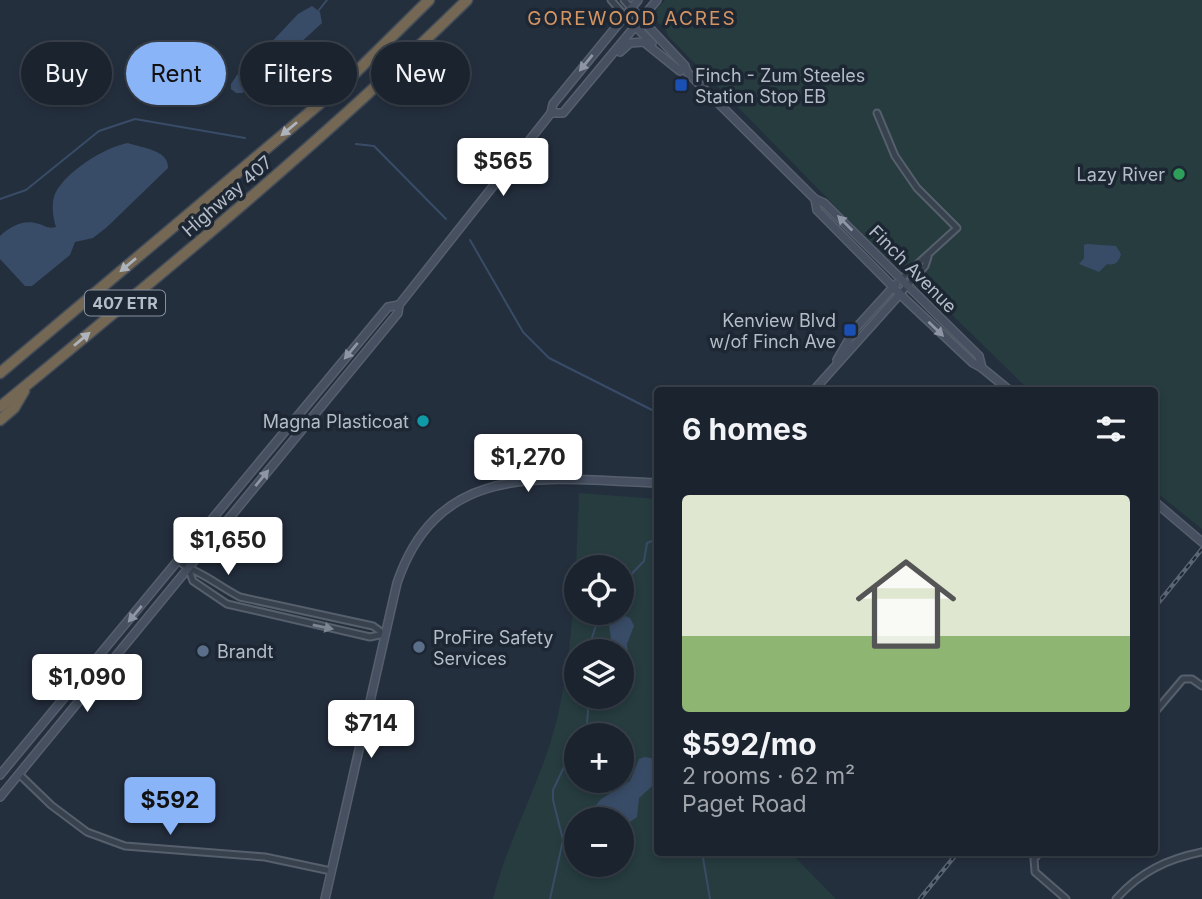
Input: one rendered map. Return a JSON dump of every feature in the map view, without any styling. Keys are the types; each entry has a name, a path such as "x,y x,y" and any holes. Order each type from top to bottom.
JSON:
{"highway":[{"name":"Highway 407","path":"0,373 349,79 429,0"},
{"name":"Highway 407","path":"0,407 303,152 399,67 467,0"},
{"path":"0,420 13,408 30,383"}],"main road":[{"path":"0,797 398,313 399,305 551,113 553,104 638,0"},
{"path":"551,113 564,113 657,0"},
{"name":"Finch Avenue","path":"631,8 638,23 683,72 815,199 824,203 979,356 982,368"},
{"name":"Finch Avenue","path":"625,16 638,23"},
{"path":"603,65 612,61 627,45 640,42 648,44 683,72"},
{"name":"Finch Avenue","path":"815,199 817,210 900,294 973,363 1005,387"},
{"path":"829,373 855,329 893,287 904,282"},
{"path":"817,387 900,294"},
{"path":"0,775 388,307 399,305"},
{"path":"325,899 397,583 410,552 423,533 452,505 497,485 529,480 654,483"},
{"path":"1158,505 1202,542"}],"street":[{"path":"611,0 625,16"},
{"path":"624,0 631,8"},
{"path":"877,113 895,156 917,188 957,228 928,257 925,266 904,282 900,294"},
{"path":"179,561 189,570 193,580 227,604 370,637 384,634"},
{"path":"189,570 200,573 224,590 240,597 373,626 384,634"},
{"path":"262,613 264,602"},
{"path":"1158,708 1183,679 1192,679 1202,686"},
{"path":"19,774 51,805 87,832 125,846 265,857 331,871"},
{"path":"1116,899 1133,881 1158,865 1174,858 1202,852"},
{"path":"1037,856 1034,859 1035,872 1066,899"}],"green space":[{"path":"665,0 1202,0 1202,529 1158,493 1158,387 1026,387 903,267 892,264 668,36 666,30 655,20 657,9"},
{"path":"579,493 654,499 654,856 794,856 836,899 493,899 505,860 549,747 564,680 564,709 634,709 634,639 569,639 571,625 634,625 634,555 576,555"}],"water":[{"path":"312,6 320,12 322,23 301,42 272,42 298,14"},
{"path":"240,72 240,93 231,89"},
{"path":"128,143 159,153 167,162 168,168 107,227 93,238 75,242 70,255 32,286 25,286 0,259 0,236 13,226 23,223 56,227 53,202 55,194 67,177 108,150"},
{"path":"1084,245 1116,246 1120,257 1116,263 1107,264 1099,272 1079,264 1084,258"},
{"path":"609,625 634,625 629,639 611,638"},
{"path":"654,758 654,785 639,798 637,817 634,819 634,807 595,807 611,793 634,793 634,771 639,759"}],"waterway":[{"path":"319,10 327,0"},
{"path":"0,199 26,190 99,131 135,119 245,138"},
{"path":"356,144 374,146 446,219"},
{"path":"470,240 523,332 549,358 654,411"},
{"path":"634,571 644,561 647,543 654,542"},
{"path":"592,639 596,625"},
{"path":"587,723 588,709"},
{"path":"550,899 563,840 553,790 564,767"},
{"path":"703,856 710,899"}],"railway":[{"path":"1158,603 1202,549"},
{"path":"920,899 955,856"}],"place":[{"name":"Finch - Zum Steeles Station Stop EB","path":"681,85"},
{"name":"Lazy River","path":"1179,174"},
{"name":"Kenview Blvd w/of Finch Ave","path":"850,330"},
{"name":"Magna Plasticoat","path":"423,421"},
{"name":"ProFire Safety Services","path":"419,647"},
{"name":"Brandt","path":"203,651"}],"district":[{"name":"GOREWOOD ACRES","path":"632,18"}]}
